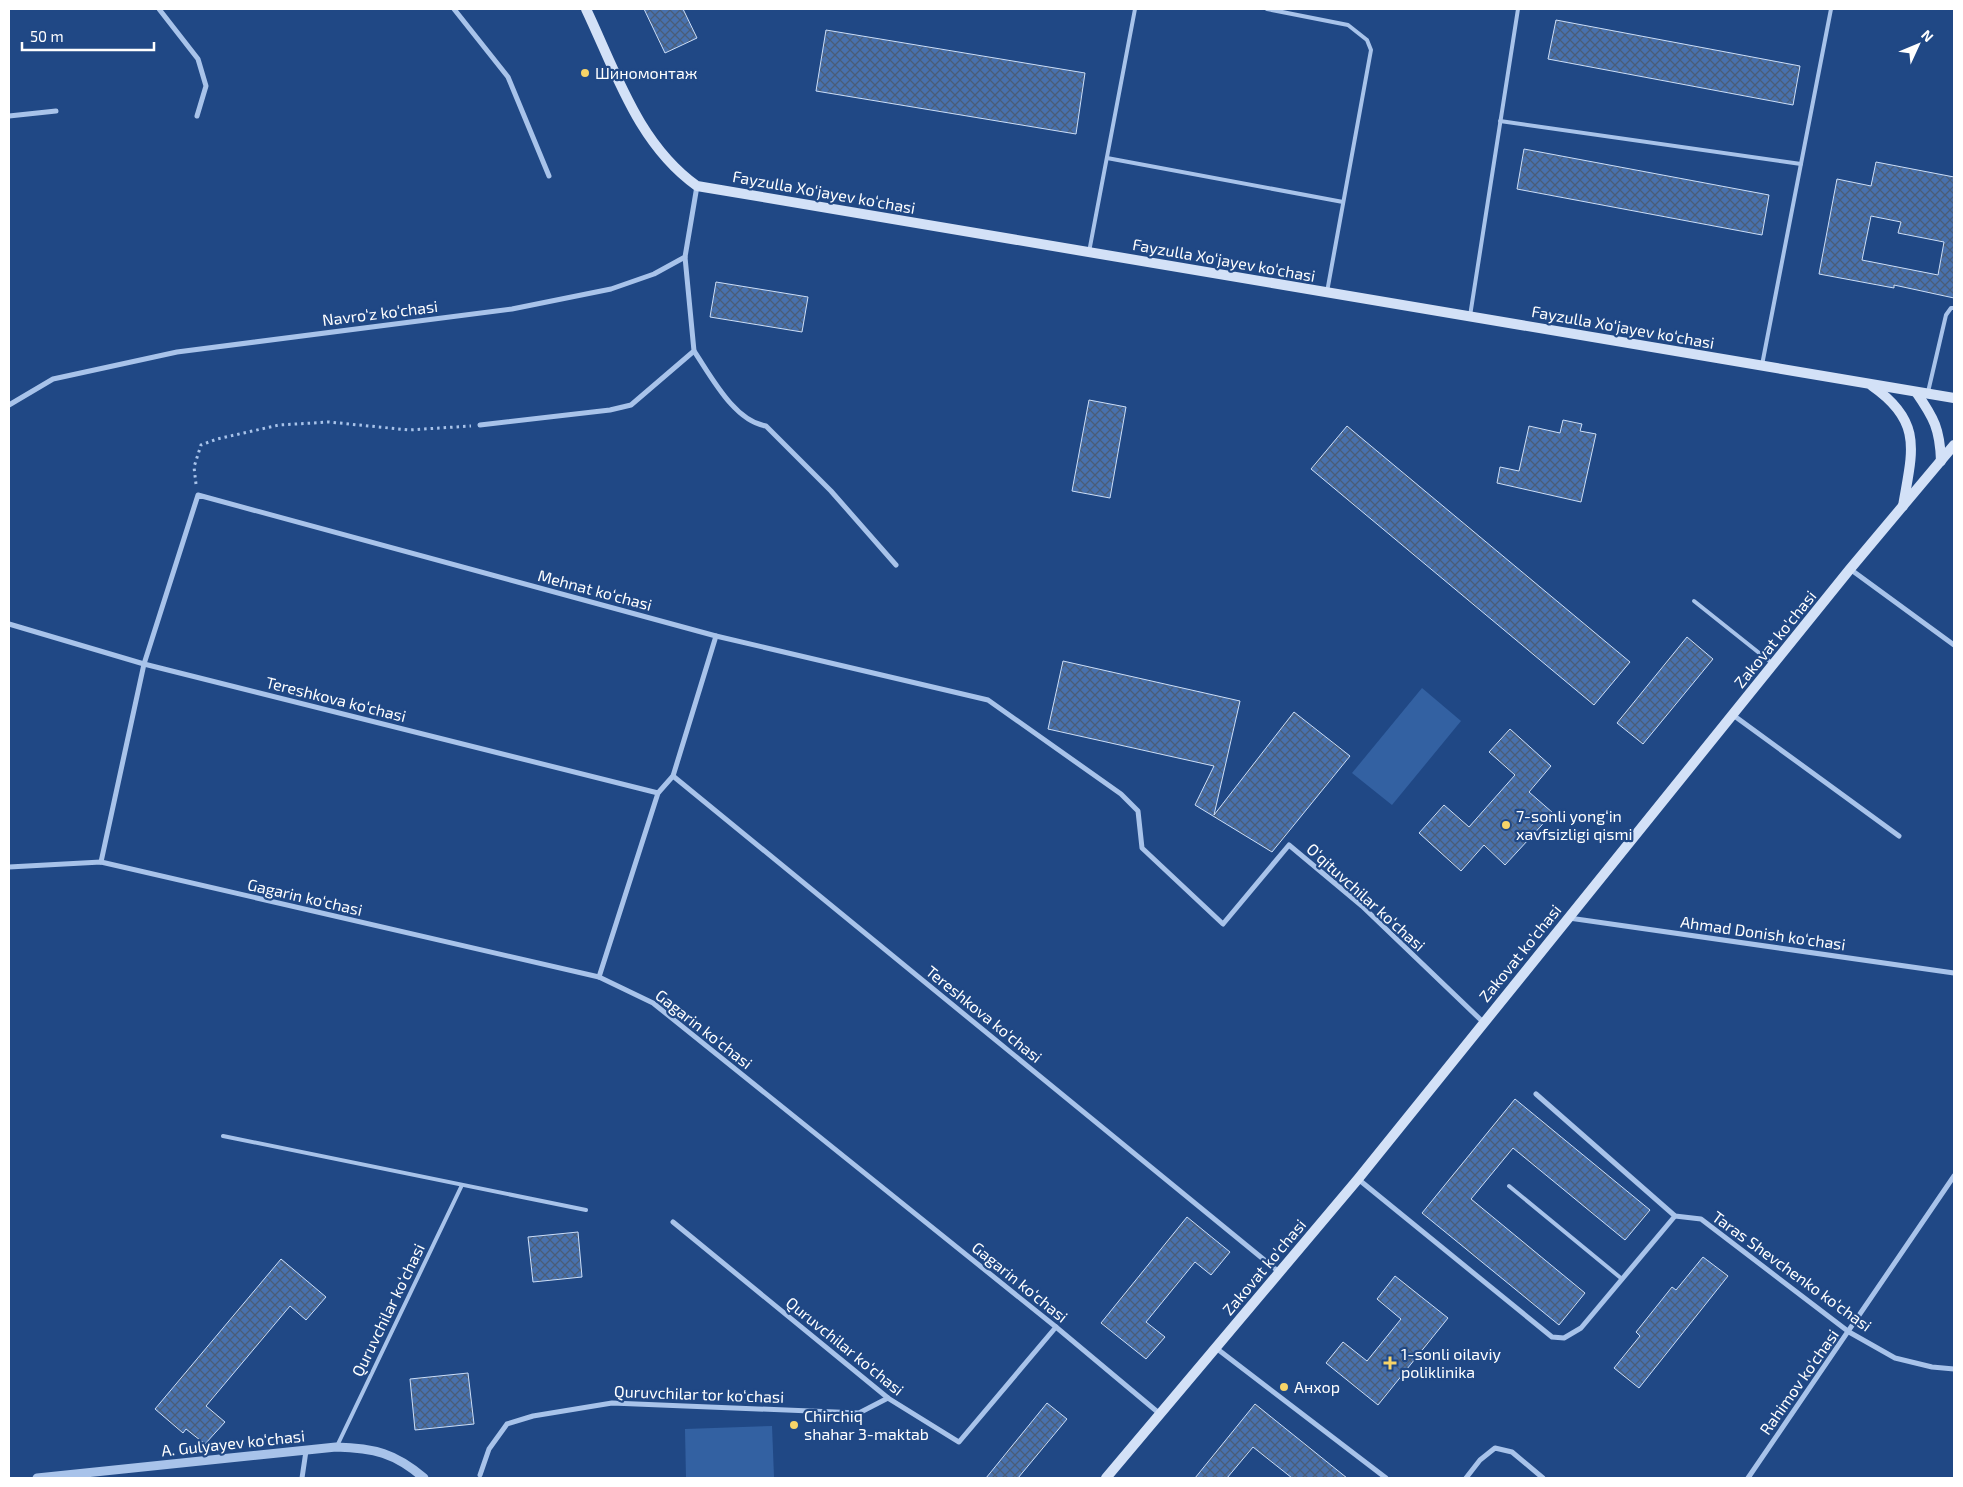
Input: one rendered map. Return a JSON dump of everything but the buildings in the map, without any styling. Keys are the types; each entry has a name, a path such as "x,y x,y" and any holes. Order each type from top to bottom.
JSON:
{"main road":[{"path":"586,9 645,132 674,167 697,186"},
{"name":"Fayzulla Xo‘jayev ko‘chasi","path":"697,186 1954,398"},
{"path":"1869,384 1885,395 1899,410 1911,434 1912,454 1903,507"},
{"path":"1916,392 1937,425 1941,441 1941,460"},
{"name":"Zakovat ko'chasi","path":"1106,1478 1358,1179 1773,664 1954,445"}],"street":[{"path":"159,9 198,59 206,86 197,116"},
{"path":"454,9 508,77 549,176"},
{"path":"9,116 56,111"},
{"path":"697,186 685,257 694,351 727,401 756,424 766,426 831,491 896,565"},
{"name":"Navro‘z ko‘chasi","path":"9,406 53,379 177,352 512,309 611,289 654,274 685,257"},
{"path":"480,425 631,406 694,351"},
{"path":"101,862 144,664 198,495"},
{"name":"Mehnat ko‘chasi","path":"198,495 716,636 988,700"},
{"path":"1850,570 1954,645"},
{"name":"Tereshkova ko‘chasi","path":"9,624 144,664 658,793"},
{"path":"599,978 658,793 673,776 716,636"},
{"name":"O‘qituvchilar ko‘chasi","path":"988,700 1121,794 1138,811 1142,848 1223,924 1289,845 1362,906 1483,1022"},
{"path":"1732,715 1899,836"},
{"name":"Tereshkova ko‘chasi","path":"673,776 1279,1272"},
{"name":"Gagarin ko‘chasi","path":"9,868 101,862 599,978 653,1003 1056,1327 1160,1414"},
{"name":"Ahmad Donish ko‘chasi","path":"1569,918 1954,974"},
{"path":"1358,1179 1552,1337 1564,1338 1581,1328 1675,1216 1536,1094"},
{"name":"Rahimov ko‘chasi","path":"1748,1478 1954,1176"},
{"name":"Taras Shevchenko ko‘chasi","path":"1675,1216 1701,1219 1849,1332 1894,1358 1932,1367 1954,1369"},
{"name":"Quruvchilar ko‘chasi","path":"673,1222 888,1398 959,1442 1056,1327"},
{"path":"1216,1348 1386,1478"},
{"name":"Quruvchilar tor ko‘chasi","path":"480,1475 489,1449 507,1424 533,1416 612,1403 859,1412 888,1398"},
{"name":"A. Gulyayev ko‘chasi","path":"37,1478 336,1447 358,1448 390,1454 424,1478"},
{"path":"1466,1478 1480,1460 1495,1448 1512,1452 1543,1478"},
{"path":"302,1478 306,1451"}],"lane":[{"path":"1089,252 1135,9"},
{"path":"1267,9 1348,24 1367,40 1370,50 1327,292"},
{"path":"1470,316 1518,9"},
{"path":"1762,366 1831,9"},
{"path":"1500,121 1801,164"},
{"path":"1107,158 1343,202"},
{"path":"1928,394 1946,315 1954,308"},
{"path":"1694,601 1773,664"},
{"path":"223,1136 586,1210"},
{"name":"Quruvchilar ko‘chasi","path":"336,1447 462,1185"},
{"path":"1509,1186 1622,1279"}],"path":[{"path":"198,495 194,467 201,445 217,439 278,425 329,422 410,430 480,425"}],"shaded area":[{"path":"1422,688 1461,721 1392,805 1352,773"},
{"path":"772,1426 774,1477 686,1478 685,1429"}],"place":[{"name":"Шиномонтаж","path":"585,73"},
{"name":"7-sonli yong‘in xavfsizligi qismi","path":"1506,825"},
{"name":"1-sonli oilaviy poliklinika","path":"1390,1363"},
{"name":"Анхор","path":"1284,1387"},
{"name":"Chirchiq shahar 3-maktab","path":"794,1425"}]}
